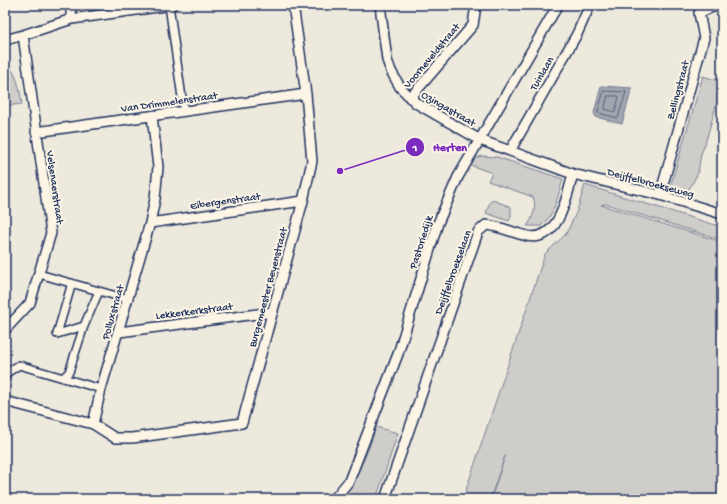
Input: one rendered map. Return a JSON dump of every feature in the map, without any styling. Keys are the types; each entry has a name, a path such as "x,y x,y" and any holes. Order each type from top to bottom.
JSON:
{"street":[{"path":"70,5 72,19"},
{"path":"5,40 23,36 72,19 172,5"},
{"name":"Burgemeester Beyenstraat","path":"93,424 115,438 132,438 242,423 303,201 312,161 306,94 293,5"},
{"name":"Ozingastraat","path":"380,5 387,60 391,72 400,87 416,103 480,140"},
{"name":"Voorneveldstraat","path":"410,98 473,24 476,5"},
{"name":"Pastoriedijk","path":"334,499 349,481 398,354 438,223 458,177 558,5"},
{"name":"Tuinlaan","path":"510,151 577,34 590,5"},
{"name":"Zellingstraat","path":"660,195 704,38 699,14 710,8 722,5"},
{"path":"169,6 184,112"},
{"name":"Velsenaerstraat","path":"5,330 30,303 50,233 23,36"},
{"name":"Van Drimmelenstraat","path":"36,132 306,94"},
{"name":"Polluxstraat","path":"93,424 101,389 119,332 155,200 158,167 152,116"},
{"path":"480,140 573,174"},
{"name":"Deijffelbroekseweg","path":"573,174 660,195 722,214"},
{"name":"Deijffelbroekselaan","path":"385,499 478,232 486,225 497,226 529,236 538,236 552,230 558,221 573,174"},
{"name":"Eibergenstraat","path":"150,222 303,201"},
{"path":"39,274 127,299"},
{"path":"72,283 57,334 84,326"},
{"path":"63,378 69,372 84,326 99,291"},
{"name":"Lekkerkerkstraat","path":"119,332 273,312"},
{"path":"5,375 19,365 101,389"},
{"path":"5,401 93,424"}],"shaded area":[{"path":"5,61 13,71 19,86 22,104 5,106"},
{"path":"703,76 719,81 717,102 701,154 698,173 688,191 670,187"},
{"path":"482,156 497,157 563,179 553,211 541,226 527,226 534,212 535,204 533,197 488,181 492,173 470,165 476,158"},
{"path":"585,185 722,227 722,240 606,204 601,205 722,242 722,499 491,499 505,456 490,499 463,499 545,254 566,234 577,211"},
{"path":"493,200 511,207 511,216 509,221 486,213 490,202"},
{"path":"376,427 398,433 376,499 339,499 352,482 361,465"}],"water":[{"path":"601,86 632,88 622,124 596,117 594,113"}],"place":[{"name":"Herten","path":"340,171"}]}
